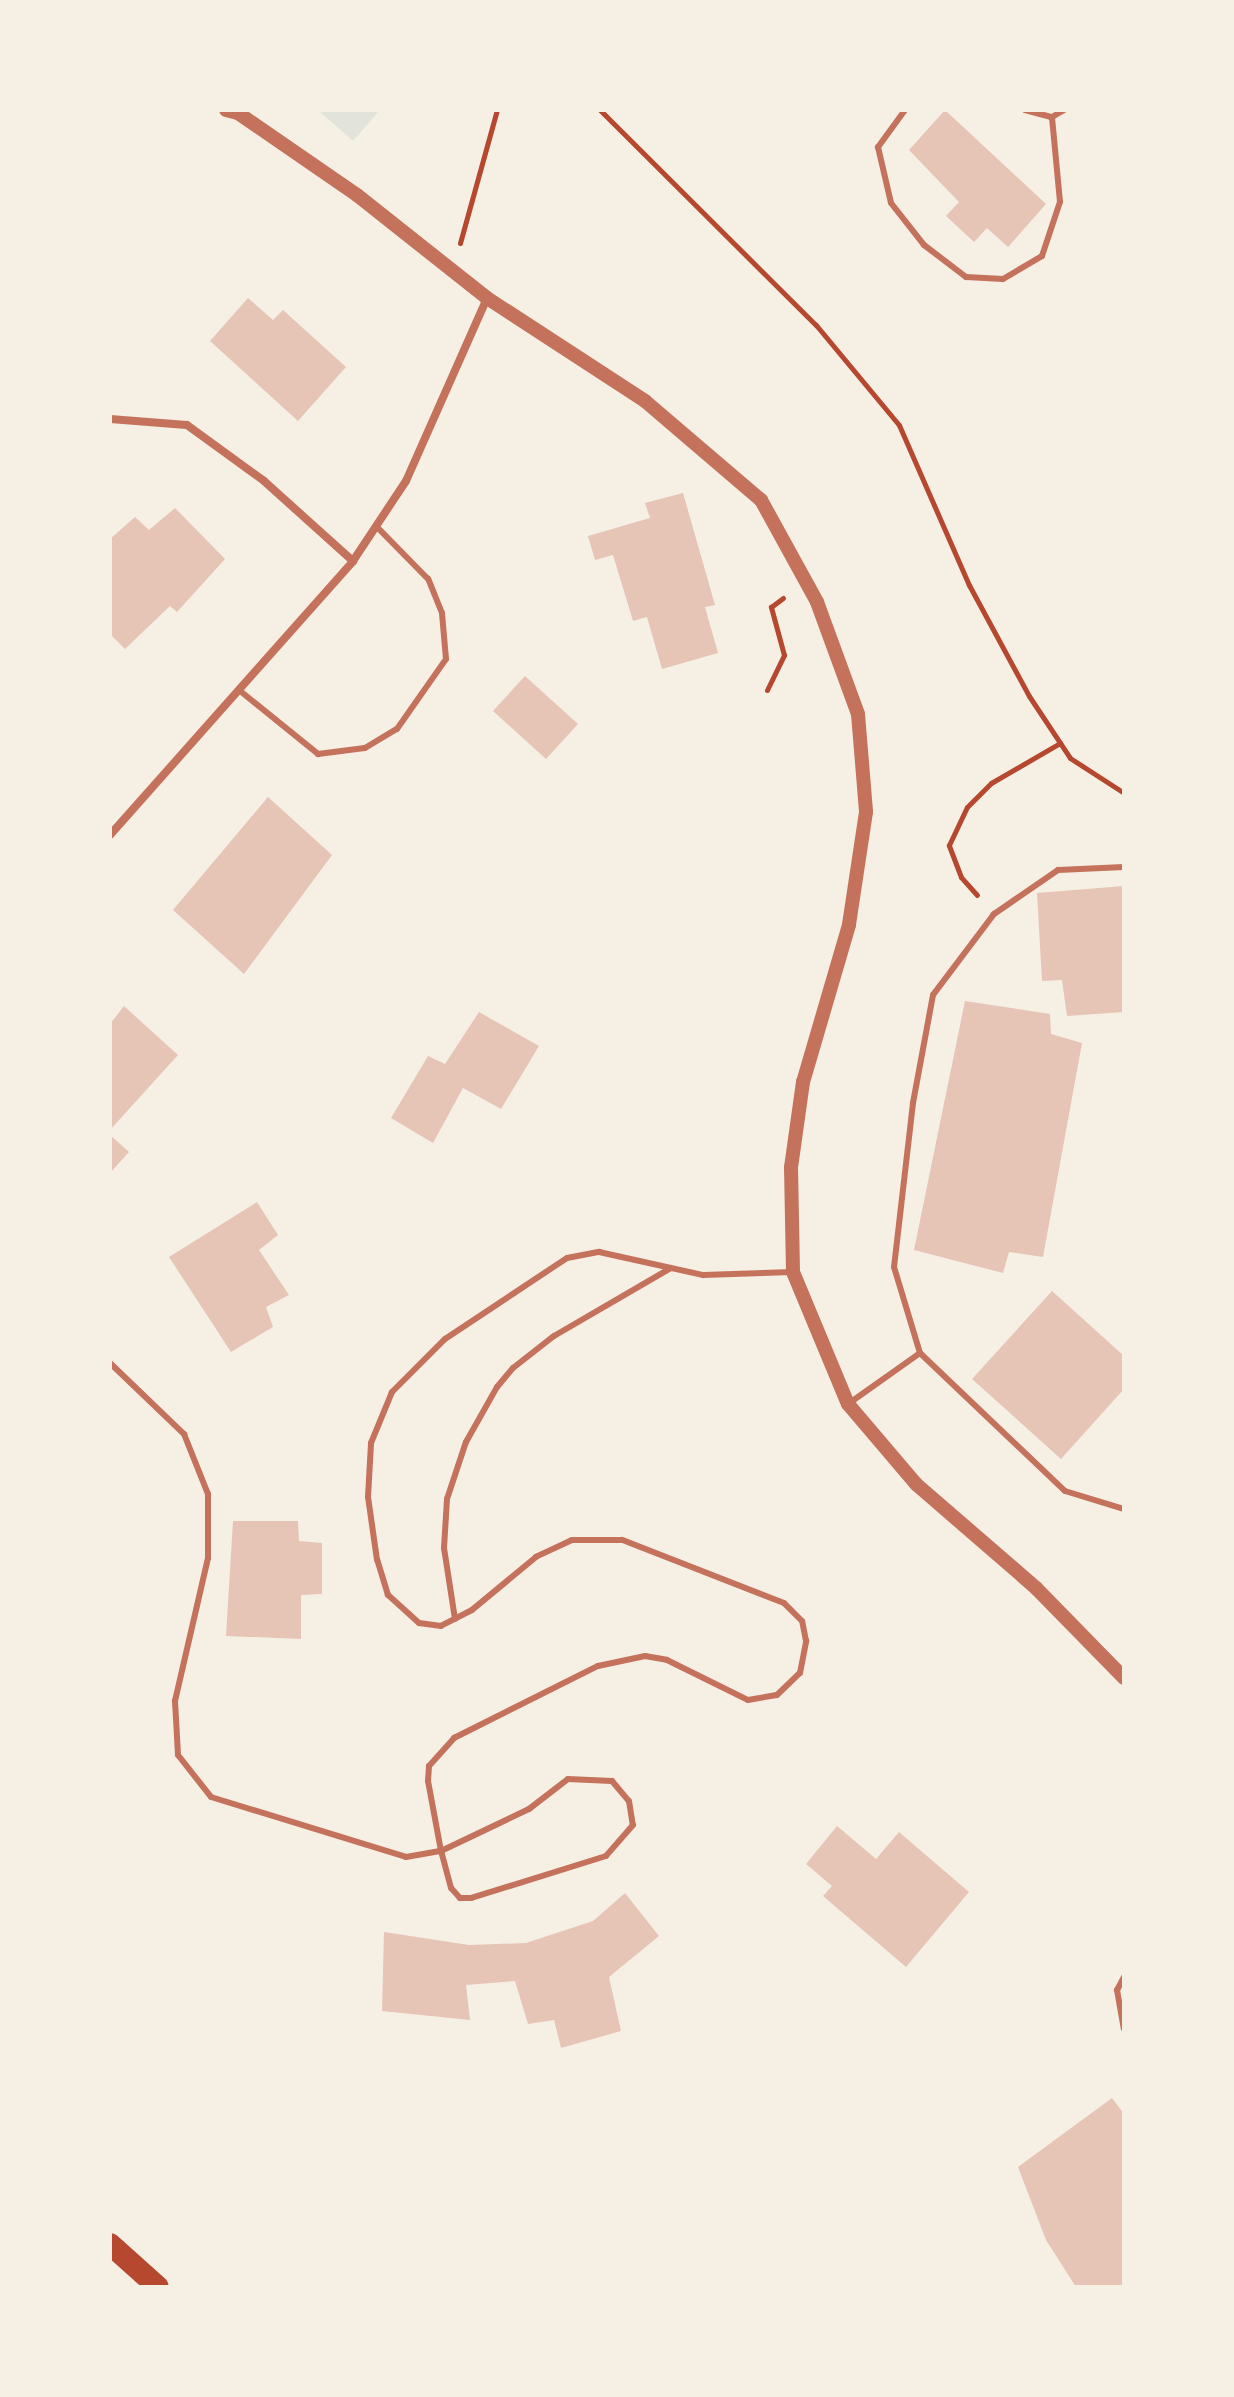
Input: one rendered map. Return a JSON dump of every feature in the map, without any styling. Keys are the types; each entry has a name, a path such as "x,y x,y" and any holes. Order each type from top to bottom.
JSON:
{"highway":[{"path":"110,2244 158,2287"}],"street":[{"path":"226,110 238,113 357,195 487,298 645,401 761,500 817,602 858,714 866,812 849,925 803,1082 791,1167 793,1272 848,1404 916,1484 1036,1588 1124,1678"},
{"path":"110,835 353,561 406,481 487,298"},
{"path":"110,419 187,425 264,481 353,561"}],"lane":[{"path":"905,110 878,147 891,203 924,245 966,277 1003,279 1042,256 1060,202 1052,117"},
{"path":"1025,110 1052,117 1064,110"},
{"path":"239,690 318,754 365,748 397,729 446,659 442,613 428,579 376,526"},
{"path":"1124,867 1058,870 994,914 933,995 913,1103 894,1267 920,1353 1065,1491 1124,1509"},
{"path":"110,1363 184,1434 208,1494 208,1558 175,1701 178,1755 211,1797 406,1857 441,1851 529,1809 568,1779 612,1781 629,1801 633,1825 606,1856 471,1898 460,1898 451,1888 441,1851 429,1766 473,1725 598,1666 645,1656 667,1660 748,1700 777,1695 800,1673 806,1641 802,1621 784,1603 622,1540 572,1540 536,1557 455,1619 441,1626 419,1623 401,1611 388,1595 377,1560 368,1497 371,1443 392,1392 445,1339 567,1258 599,1252 703,1275 793,1272"},
{"path":"455,1619 444,1548 447,1499 466,1442 497,1387 513,1368 554,1336 672,1268"},
{"path":"848,1404 920,1353"},
{"path":"1124,1977 1117,1990 1124,2028"}],"path":[{"path":"446,265 466,234 497,110"},
{"path":"600,110 816,325 899,425 969,585 1060,743 1070,758 1124,793"},
{"path":"767,690 784,655 771,607 787,595"},
{"path":"994,914 961,877 949,845 967,807 991,783 1060,743"}],"shaded area":[{"path":"318,110 380,110 353,141"}],"building":[{"path":"945,110 1046,204 1008,247 987,228 974,242 946,216 959,202 909,150"},
{"path":"248,298 273,320 283,310 346,367 298,421 210,341"},
{"path":"683,493 715,605 705,607 718,653 662,669 647,617 633,621 613,555 595,560 588,536 650,518 645,503"},
{"path":"175,508 225,559 177,612 170,606 125,649 110,634 110,539 135,517 149,530"},
{"path":"525,676 578,724 546,759 493,711"},
{"path":"268,797 332,855 244,974 173,910"},
{"path":"1124,886 1124,1012 1067,1016 1062,980 1042,981 1037,893"},
{"path":"965,1001 1050,1014 1051,1034 1082,1043 1043,1257 1009,1252 1003,1273 914,1250"},
{"path":"124,1006 178,1055 110,1130 110,1024"},
{"path":"479,1012 539,1046 501,1109 463,1088 433,1143 391,1118 428,1056 445,1064"},
{"path":"110,1135 129,1152 110,1173"},
{"path":"257,1202 278,1235 259,1250 289,1295 266,1307 273,1327 231,1352 169,1257"},
{"path":"1052,1291 1124,1356 1124,1389 1061,1459 972,1379"},
{"path":"233,1521 298,1521 299,1541 322,1543 322,1594 301,1595 301,1639 226,1636"},
{"path":"837,1826 876,1859 899,1832 969,1892 906,1967 823,1896 832,1886 806,1864"},
{"path":"625,1893 659,1936 609,1977 621,2031 561,2048 554,2020 528,2024 515,1981 466,1985 470,2020 382,2011 384,1932 469,1945 526,1943 593,1921"},
{"path":"1112,2098 1124,2114 1124,2287 1076,2287 1046,2240 1018,2167"}]}
